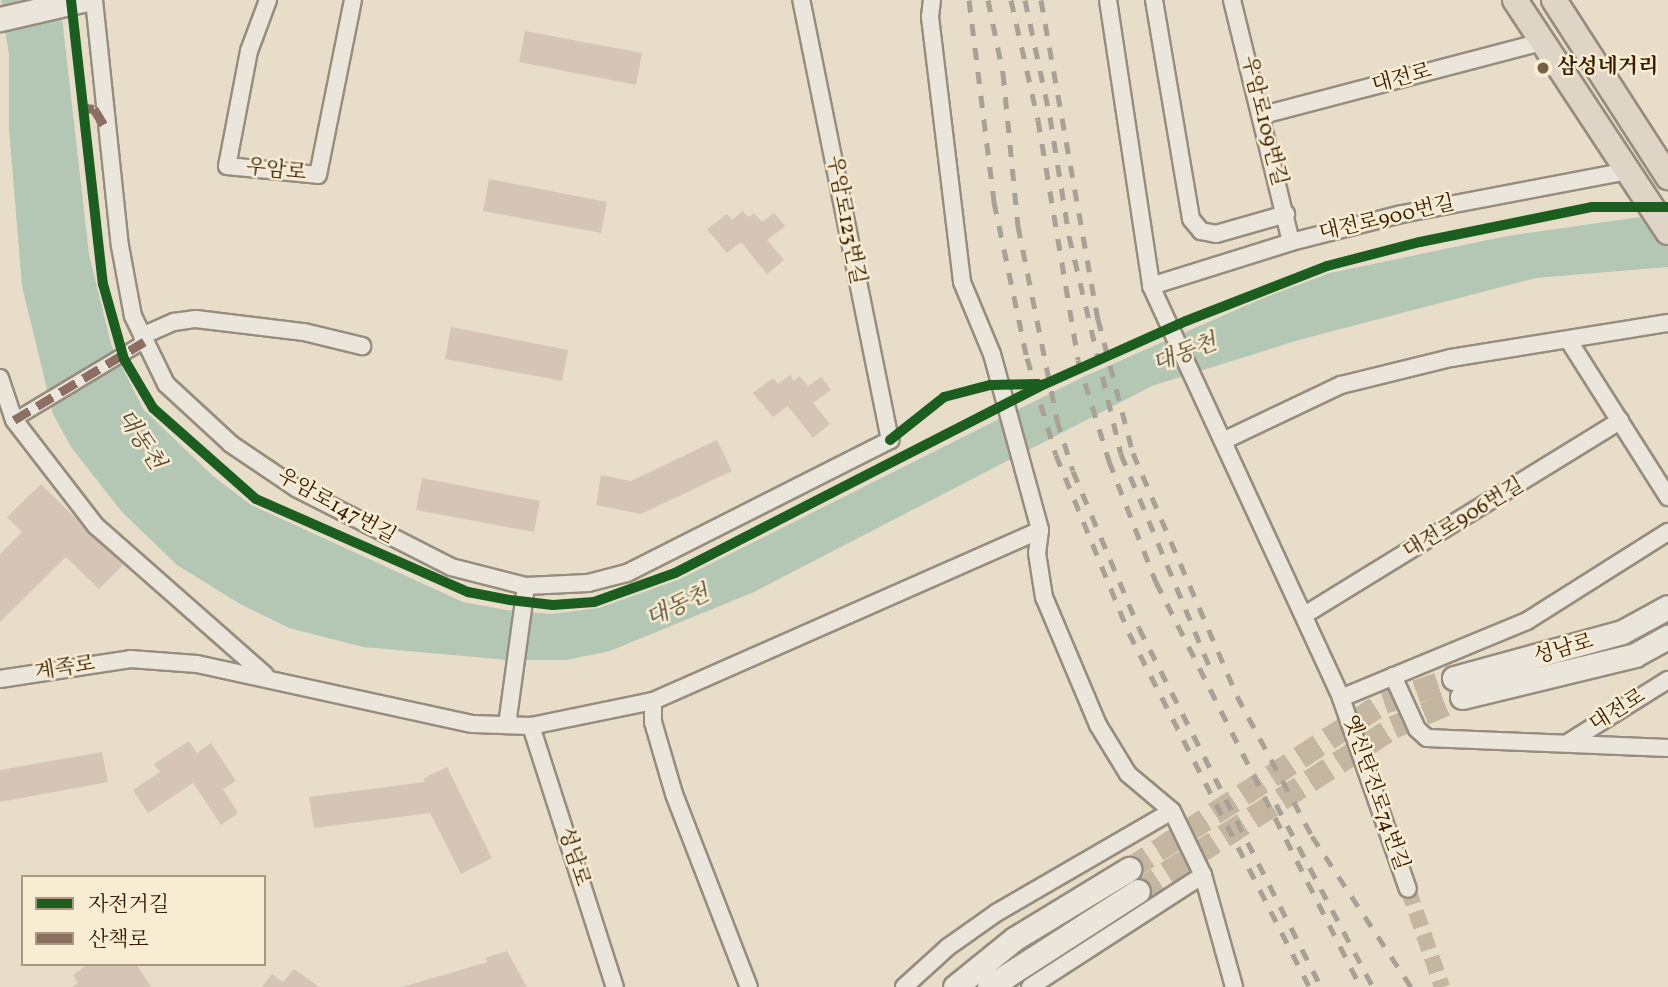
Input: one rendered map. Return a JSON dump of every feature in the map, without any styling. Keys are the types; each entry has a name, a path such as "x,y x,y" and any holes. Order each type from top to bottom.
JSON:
{"main road":[{"path":"0,19 82,0"},
{"path":"1515,0 1668,232"},
{"path":"1554,0 1667,173"},
{"name":"성남로","path":"1668,607 1622,632 1458,688 1610,662 1668,637"},
{"path":"955,987 1014,939 1129,869"},
{"path":"989,987 1138,891"}],"street":[{"name":"우암로147번길","path":"94,0 120,246 133,316 141,341 166,384 231,444 296,488 452,567 526,586 587,583 627,573 701,540 890,440"},
{"name":"우암로","path":"268,0 249,51 228,166 317,175 353,0"},
{"name":"우암로123번길","path":"801,0 890,440"},
{"path":"932,0 930,18 962,282 992,354 1040,530 1037,553 1044,597 1098,725 1128,774 1172,811 1203,875 1234,987"},
{"path":"1108,0 1152,286 1306,614 1342,698 1527,621 1668,532"},
{"path":"1153,0 1191,219 1201,231 1216,234 1286,214"},
{"name":"우암로109번길","path":"1232,0 1263,115 1291,242"},
{"name":"대전로","path":"1263,115 1541,42"},
{"name":"대전로900번길","path":"1152,286 1291,242 1402,214 1634,180"},
{"path":"14,420 174,322 195,319 304,332 362,346"},
{"path":"1223,441 1341,385 1451,358 1668,323"},
{"path":"1569,341 1668,497"},
{"path":"0,378 14,420 96,526 267,677"},
{"name":"대전로906번길","path":"1306,614 1619,421"},
{"name":"계족로","path":"0,679 130,659 198,664 473,723 531,726 653,701 1040,530"},
{"path":"507,725 526,586"},
{"path":"1393,676 1417,729 1427,737 1668,748"},
{"name":"대전로","path":"1569,742 1668,680"},
{"name":"옛신탄진로74번길","path":"1342,698 1408,888"},
{"path":"653,701 653,722 674,794 749,987"},
{"name":"성남로","path":"531,726 615,987"},
{"path":"904,987 948,947 996,913 1172,811"},
{"path":"1030,987 1203,875"}],"water":[{"name":"대동천","path":"1,0 60,0 89,254 111,344 143,409 213,476 251,505 463,602 506,610 551,614 599,608 680,579 1083,377 1261,299 1330,273 1507,236 1640,217 1668,218 1668,267 1536,278 1299,340 1152,386 754,592 610,651 566,660 508,660 363,647 289,628 240,604 177,565 122,512 71,447 53,414 22,286 9,129 9,55"}],"building":[{"path":"525,31 642,53 636,85 519,62"},
{"path":"489,179 607,202 601,233 483,211"},
{"path":"743,211 748,217 754,213 762,222 774,213 785,226 767,240 784,260 767,274 741,242 727,253 707,229 727,214 732,220"},
{"path":"451,327 568,350 562,381 445,359"},
{"path":"790,375 794,381 800,376 808,386 821,377 831,390 813,403 830,424 813,438 788,406 773,417 753,393 773,378 778,384"},
{"path":"717,440 732,471 641,514 596,505 601,475 631,481"},
{"path":"422,478 540,501 534,532 416,510"},
{"path":"41,484 123,565 99,589 66,557 0,622 0,554 22,532 7,517"},
{"path":"189,741 197,753 211,743 236,781 223,789 238,813 221,825 193,783 148,813 133,790 160,772 154,764"},
{"path":"102,752 108,782 0,802 0,770"},
{"path":"447,767 492,858 461,874 430,813 314,828 309,797 425,782 424,778"},
{"path":"507,951 527,987 402,987 488,962 485,958"},
{"path":"85,966 137,966 151,987 72,987 78,983 73,975"},
{"path":"294,969 319,987 262,987 272,974 283,982"}],"tunnel":[{"path":"1129,869 1384,702 1454,678"},
{"path":"1138,891 1393,727 1462,697"},
{"path":"1408,889 1442,987"}],"railway":[{"path":"969,0 994,202 1027,358 1056,455 1129,633 1309,987"},
{"path":"988,0 1003,73 1018,226 1057,420 1073,471 1139,628 1321,987"},
{"path":"1011,0 1038,120 1078,360 1109,461 1156,582 1361,987"},
{"path":"1025,0 1050,117 1069,236 1121,454 1210,668"},
{"path":"1041,0 1098,319 1133,453 1237,696 1312,836 1411,987"},
{"path":"1276,804 1373,987"}],"marked path":[{"path":"86,108 94,109 106,128"},
{"path":"14,420 144,342"}],"cycle path":[{"path":"71,0 103,284 124,359 153,408 256,499 468,592 510,600 553,605 594,602 675,573 1045,384 1186,321 1327,266 1420,242 1592,207 1668,207"},
{"path":"890,440 944,397 990,385 1038,384"}],"place":[{"name":"삼성네거리","path":"1543,68"}]}
